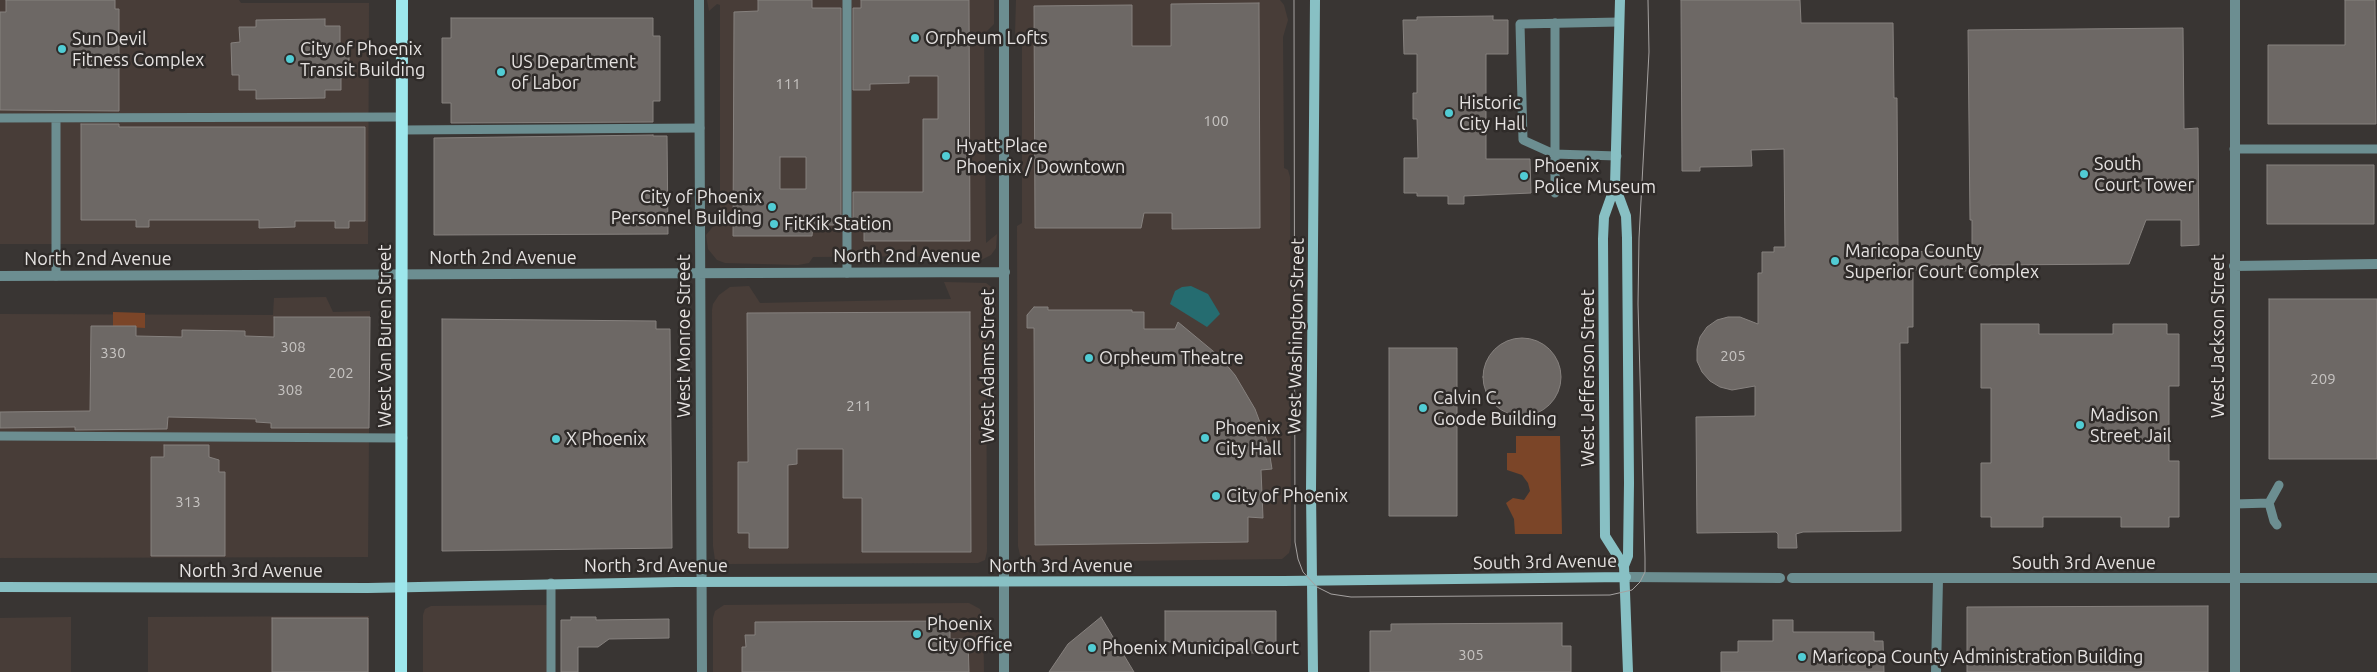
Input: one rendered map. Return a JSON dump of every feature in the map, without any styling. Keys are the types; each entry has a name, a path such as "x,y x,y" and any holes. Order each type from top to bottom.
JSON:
{"main road":[{"name":"West Van Buren Street","path":"401,672 403,438 402,0"},
{"name":"West Washington Street","path":"1313,672 1316,0"},
{"name":"West Jefferson Street","path":"1620,0 1615,186 1604,217 1603,239 1605,536 1624,566 1626,577 1628,672"},
{"name":"West Jefferson Street","path":"1615,186 1626,216 1627,238 1629,483 1628,556 1624,566"},
{"name":"South 3rd Avenue","path":"1312,581 1626,577"},
{"name":"North 3rd Avenue","path":"0,587 402,587 702,582 1312,581"}],"street":[{"name":"West Monroe Street","path":"700,0 702,672"},
{"name":"West Adams Street","path":"1004,0 1004,672"},
{"name":"West Jackson Street","path":"2235,0 2235,672"},
{"path":"2234,266 2377,264"},
{"name":"North 2nd Avenue","path":"0,276 1005,272"},
{"name":"South 3rd Avenue","path":"1626,577 1780,578"},
{"name":"South 3rd Avenue","path":"1792,578 2377,578"},
{"path":"1936,672 1938,579"}],"lane":[{"path":"847,0 847,273"},
{"path":"1617,156 1554,154 1523,140 1520,24 1619,22"},
{"path":"1555,23 1555,193"},
{"path":"0,118 700,128"},
{"path":"56,118 56,276"},
{"path":"2234,149 2377,149"},
{"path":"0,436 403,438"},
{"path":"2277,525 2269,503 2279,485"},
{"path":"2236,504 2269,503"},
{"path":"551,584 551,672"}],"shaded area":[{"path":"0,0 239,0 241,3 369,3 368,244 0,244"},
{"path":"707,0 994,0 994,24 984,34 986,243 997,234 996,248 991,255 977,262 973,261 971,256 813,257 809,263 798,265 725,263 717,260 708,249 706,235 720,218 720,5 717,4 709,11"},
{"path":"1016,0 1280,0 1284,5 1288,20 1283,37 1284,168 1288,170 1290,177 1291,545 1289,553 1282,559 1035,562 1025,560 1020,555 1018,546 1017,226 1022,223 1022,38 1015,35"},
{"path":"944,282 986,283 994,289 996,309 986,309 987,551 985,560 978,563 727,564 715,560 713,546 712,310 713,304 719,295 730,287 749,286 760,303 951,299"},
{"path":"326,297 333,312 370,311 368,557 0,558 0,314 273,315 274,298"},
{"path":"113,312 145,313 145,328 113,326"},
{"path":"1516,436 1560,436 1562,534 1515,534 1514,519 1506,503 1513,498 1524,500 1530,491 1528,483 1522,475 1507,470 1507,453 1516,453"},
{"path":"969,603 980,609 983,617 984,672 713,672 713,618 715,611 724,605"},
{"path":"554,605 554,672 423,672 423,615 425,609 431,606"},
{"path":"369,616 369,672 148,672 148,617"},
{"path":"71,617 71,672 0,672 0,618"}],"water":[{"path":"1191,286 1208,294 1220,314 1207,327 1170,304 1175,291 1182,287"}],"building":[{"name":"Sun Devil Fitness Complex","path":"6,0 115,0 115,9 119,9 119,111 0,110 0,12 6,12"},
{"path":"758,0 812,0 812,8 841,8 841,225 813,225 812,236 733,236 734,12 758,11","holes":["780,157 806,157 806,189 780,189"]},
{"path":"861,0 969,0 970,241 864,241 864,225 853,225 853,192 923,192 923,119 938,119 938,76 909,76 909,83 870,84 870,90 853,90 853,8 861,8"},
{"name":"Maricopa County Superior Court Complex","path":"1681,0 1800,0 1801,23 1893,23 1894,98 1897,98 1898,251 1972,253 1968,30 2183,28 2184,129 2198,128 2199,245 2181,246 2181,220 2146,220 2129,264 1990,265 1990,275 1972,274 1972,271 1913,270 1913,327 1908,327 1908,343 1900,343 1901,531 1803,532 1796,534 1797,548 1778,548 1778,534 1776,532 1697,533 1696,417 1755,416 1755,386 1732,390 1720,387 1710,381 1702,372 1697,361 1697,349 1700,337 1707,327 1717,320 1728,317 1740,317 1758,324 1758,273 1762,273 1762,252 1774,252 1774,247 1785,247 1784,149 1751,150 1752,166 1700,167 1700,171 1682,171"},
{"path":"2345,0 2375,0 2376,124 2268,124 2268,45 2345,45"},
{"path":"1259,3 1260,228 1172,229 1172,213 1144,213 1141,228 1035,228 1034,6 1132,5 1132,46 1171,46 1171,4"},
{"name":"Historic City Hall","path":"1493,16 1493,20 1508,20 1508,54 1486,54 1486,159 1530,159 1531,193 1464,196 1464,204 1448,204 1448,196 1417,196 1417,193 1404,193 1404,158 1418,158 1417,119 1413,119 1413,93 1417,93 1417,54 1404,54 1403,20 1417,20 1417,17"},
{"path":"451,18 653,18 653,36 660,36 660,101 653,101 653,122 451,123 451,103 442,103 442,38 451,38"},
{"name":"City of Phoenix Transit Building","path":"325,19 325,26 340,26 340,45 349,45 349,74 341,74 341,90 325,90 325,98 256,99 256,90 239,90 239,75 232,75 231,43 240,42 239,27 256,27 256,20"},
{"path":"81,124 119,124 119,127 365,127 365,221 349,221 349,228 335,228 335,221 295,221 295,227 259,228 259,220 149,220 149,227 136,227 136,220 81,220"},
{"path":"667,136 668,234 434,235 434,138"},
{"path":"2267,165 2374,165 2374,224 2267,224"},
{"path":"2269,299 2377,299 2377,459 2269,459"},
{"name":"Phoenix City Hall","path":"1034,307 1048,307 1048,310 1132,310 1132,312 1144,312 1144,329 1175,329 1178,322 1219,356 1235,375 1255,409 1268,444 1272,469 1261,470 1263,518 1248,517 1248,542 1035,545 1034,328 1027,328 1027,315"},
{"path":"970,312 971,552 862,552 862,498 843,498 843,449 797,449 797,464 788,465 788,548 749,548 749,533 738,533 738,462 748,462 747,313"},
{"path":"274,317 370,317 369,428 271,428 271,423 256,422 256,419 168,417 167,429 75,430 75,427 0,428 0,412 90,411 91,326 136,326 136,336 182,337 182,330 245,331 245,336 274,337"},
{"name":"X Phoenix","path":"442,319 656,321 656,329 670,329 672,548 442,551"},
{"name":"Madison Street Jail","path":"1981,324 2039,324 2039,334 2113,334 2113,324 2167,324 2167,334 2179,334 2179,386 2169,386 2169,461 2179,461 2179,517 2169,517 2169,527 2121,527 2121,517 2043,517 2043,527 1991,527 1991,517 1981,517 1981,463 1991,463 1991,388 1981,388"},
{"path":"1514,338 1530,338 1544,344 1555,355 1561,369 1561,385 1555,399 1544,410 1530,416 1514,416 1500,410 1489,399 1483,385 1483,369 1489,355 1500,344"},
{"name":"Calvin C. Goode Building","path":"1389,348 1457,348 1457,516 1389,516"},
{"path":"164,445 209,445 209,457 219,460 219,472 225,472 225,556 151,556 151,457 164,457"},
{"path":"2208,606 2208,672 1967,672 1967,607"},
{"path":"1165,611 1276,611 1276,653 1249,653 1249,642 1165,642"},
{"path":"571,617 596,617 596,620 669,619 669,638 609,639 598,647 578,647 578,672 561,672 561,620 571,620"},
{"name":"Phoenix Municipal Court","path":"1101,617 1134,672 1049,672 1068,644"},
{"path":"272,618 368,618 368,672 272,672"},
{"name":"Maricopa County Administration Building","path":"1773,620 1793,620 1793,632 1874,632 1874,641 1883,641 1884,672 1721,672 1721,652 1738,652 1738,641 1773,641"},
{"path":"950,621 950,639 968,639 969,672 742,672 742,647 746,647 745,635 755,635 755,622"},
{"path":"1562,623 1562,646 1571,646 1571,672 1370,672 1370,631 1391,631 1391,624"}],"tram line":[{"path":"1294,0 1295,542 1303,572 1317,587 1331,594 1351,597 1610,595 1632,590 1640,582 1645,572 1638,304 1639,238 1649,52 1648,0"}],"place":[{"name":"Orpheum Lofts","path":"915,38"},
{"name":"Sun Devil Fitness Complex","path":"62,49"},
{"name":"City of Phoenix Transit Building","path":"290,59"},
{"name":"US Department of Labor","path":"501,72"},
{"name":"Historic City Hall","path":"1449,113"},
{"name":"Hyatt Place Phoenix / Downtown","path":"946,156"},
{"name":"South Court Tower","path":"2084,174"},
{"name":"Phoenix Police Museum","path":"1524,176"},
{"name":"City of Phoenix Personnel Building","path":"772,207"},
{"name":"FitKik Station","path":"774,224"},
{"name":"Maricopa County Superior Court Complex","path":"1835,261"},
{"name":"Orpheum Theatre","path":"1089,358"},
{"name":"Calvin C. Goode Building","path":"1423,408"},
{"name":"Madison Street Jail","path":"2080,425"},
{"name":"Phoenix City Hall","path":"1205,438"},
{"name":"X Phoenix","path":"556,439"},
{"name":"City of Phoenix","path":"1216,496"},
{"name":"Phoenix City Office","path":"917,634"},
{"name":"Phoenix Municipal Court","path":"1092,648"},
{"name":"Maricopa County Administration Building","path":"1802,657"}]}
